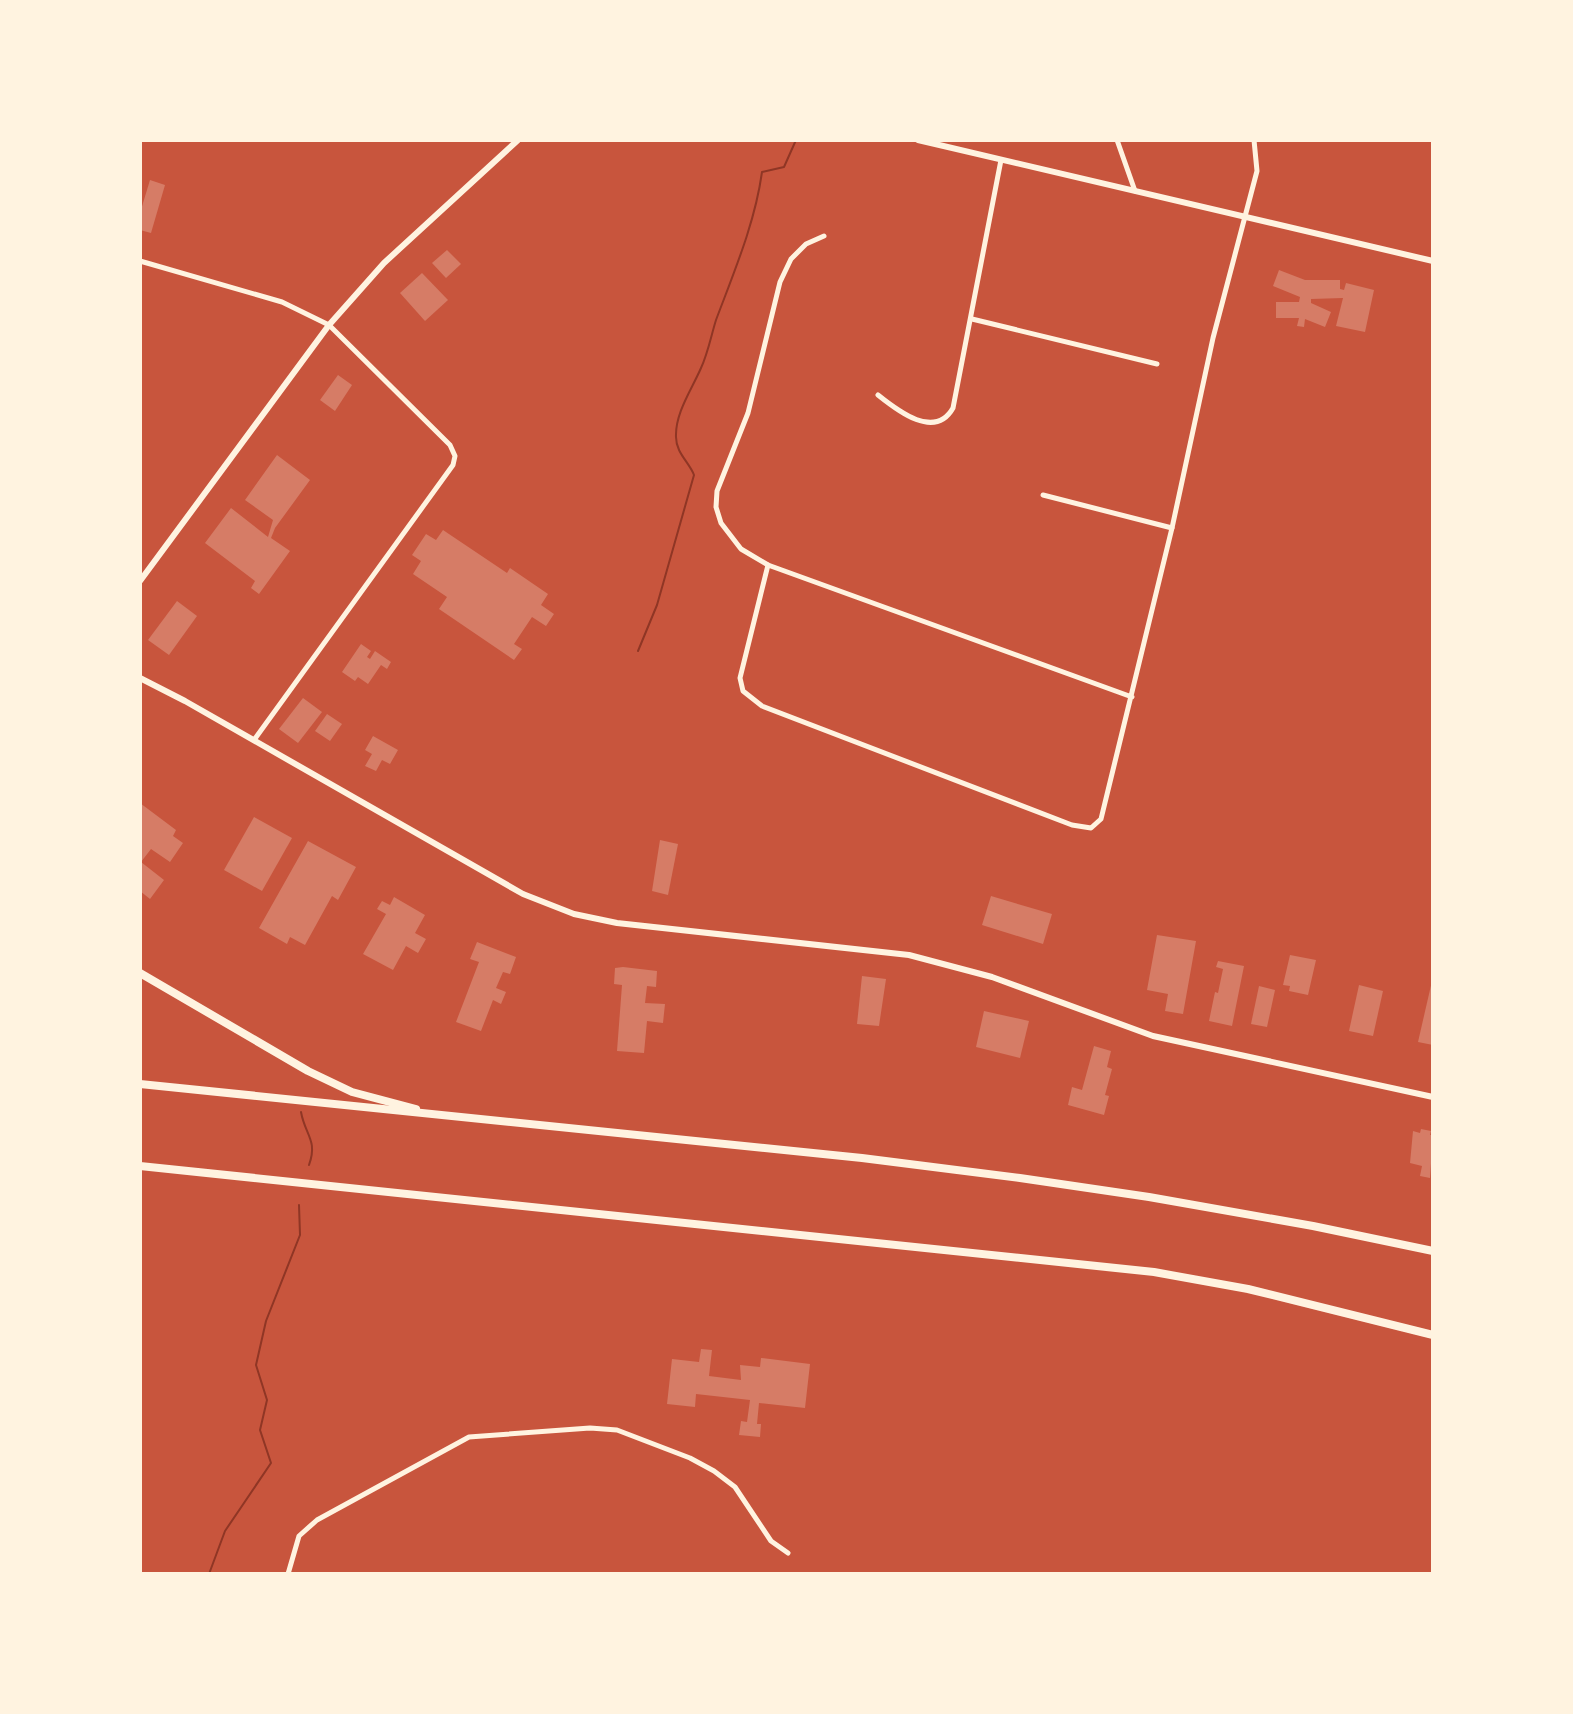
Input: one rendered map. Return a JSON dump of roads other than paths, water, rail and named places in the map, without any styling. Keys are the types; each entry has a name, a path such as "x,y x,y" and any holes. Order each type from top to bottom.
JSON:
{"highway":[{"path":"140,973 308,1071 352,1092 440,1115"},
{"path":"140,1084 862,1158 1020,1178 1164,1199 1433,1251"},
{"path":"140,1166 1154,1272 1248,1289 1433,1335"}],"main road":[{"path":"140,581 329,325 384,263 518,140"},
{"path":"918,140 1433,261"},
{"path":"141,678 523,894 574,914 617,923 909,955 992,977 1153,1036 1433,1097"}],"street":[{"path":"1117,140 1135,192"},
{"path":"768,565 740,678 743,691 752,700 1072,825 1091,828 1101,819 1132,697 1215,330 1257,171 1254,140"},
{"path":"878,395 895,410 918,421 938,422 948,418 953,408 972,319 1001,160"},
{"path":"824,236 806,244 791,259 780,282 748,413 717,491 716,507 721,523 741,549 768,565 1132,697"},
{"path":"140,261 282,302 329,325 450,445 455,456 453,465 254,740"},
{"path":"972,319 1157,364"},
{"path":"1043,495 1172,528"},
{"path":"288,1574 299,1536 317,1520 469,1437 590,1428 617,1430 690,1458 714,1471 735,1487 771,1541 788,1553"}],"waterway":[{"path":"638,651 657,605 694,475 677,443 678,419 703,362 743,247 762,172 784,167 796,140"},
{"path":"301,1112 312,1149 309,1165"},
{"path":"209,1574 225,1531 271,1463 260,1430 267,1400 256,1365 266,1321 300,1235 299,1205"}]}
